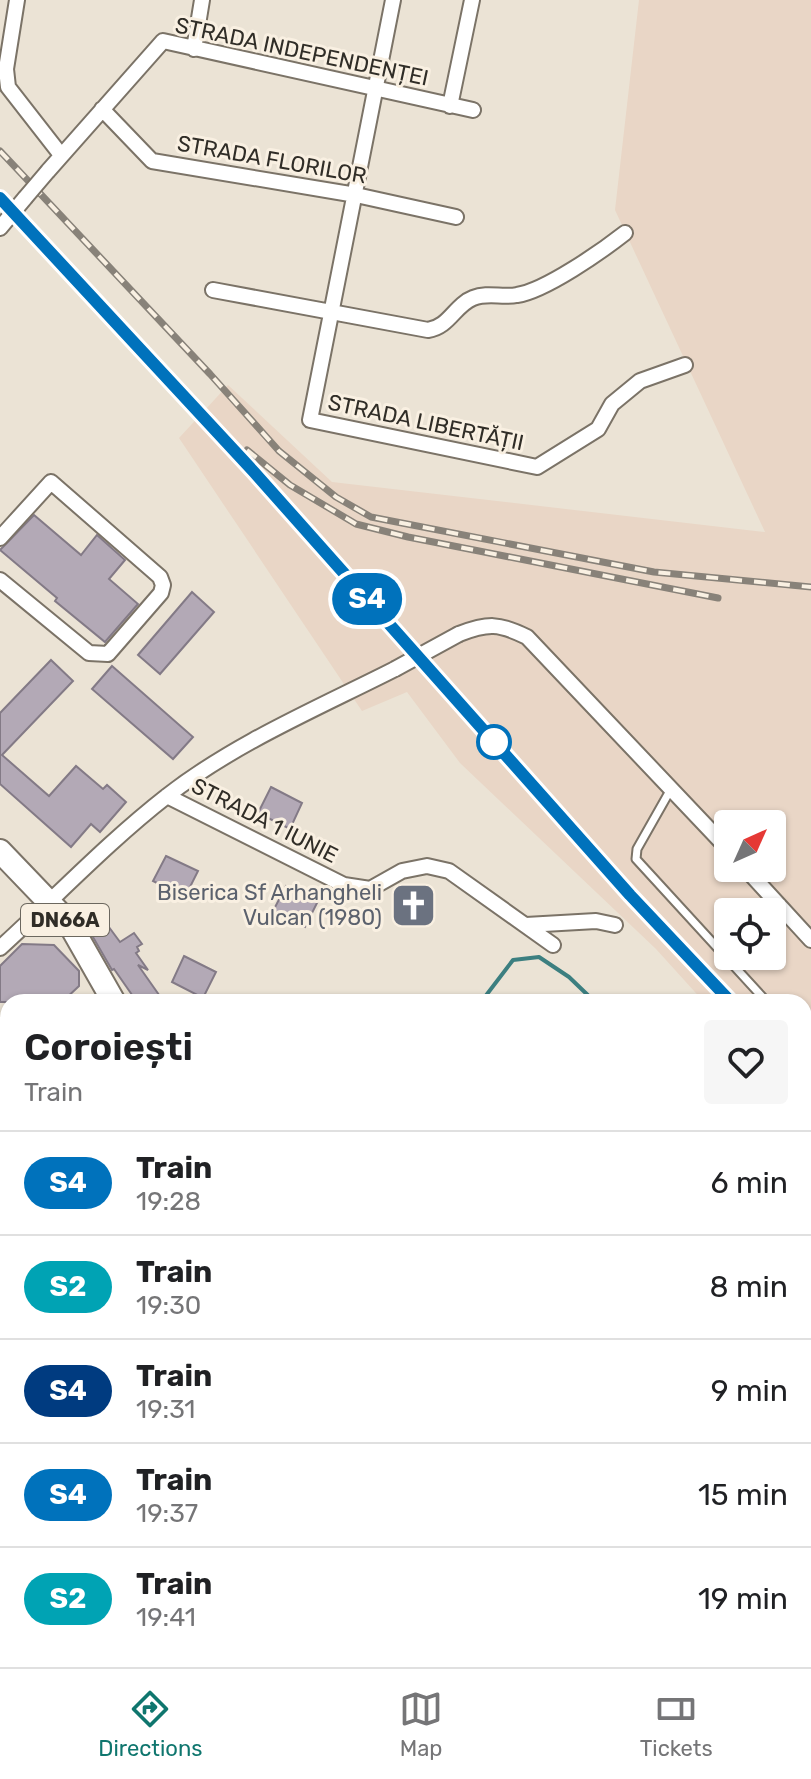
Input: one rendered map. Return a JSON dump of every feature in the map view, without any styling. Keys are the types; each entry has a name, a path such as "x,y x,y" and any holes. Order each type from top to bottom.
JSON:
{"main road":[{"name":"DN66A","path":"0,851 73,930 109,994"}],"street":[{"path":"17,0 6,69 8,87 61,155"},
{"path":"194,49 202,0"},
{"name":"STRADA LIBERTĂȚII","path":"393,0 310,420 537,467 598,429 612,404 640,381 685,365"},
{"path":"450,106 472,0"},
{"name":"STRADA INDEPENDENȚEI","path":"102,109 163,41 473,110"},
{"path":"0,228 102,109"},
{"name":"STRADA FLORILOR","path":"102,109 152,161 356,195 456,217"},
{"path":"213,290 428,330 439,328 470,299 483,295 518,295 599,253 625,233"},
{"path":"0,538 51,482 160,577 163,585 161,593 108,654 89,653 0,580"},
{"path":"0,948 167,796 200,772 270,732 459,634 485,624 509,628 527,637 714,834"},
{"name":"STRADA 1 IUNIE","path":"167,796 344,885 370,889 402,871 427,866 449,871 553,945"},
{"path":"758,882 811,940"},
{"path":"526,925 596,921 615,925"}],"lane":[{"path":"672,787 637,849 636,859 760,994"}],"shaded area":[{"path":"639,0 811,0 811,994 697,994 656,949 460,763 407,692 362,711 179,438 228,385 332,482 765,532 615,210"}],"building":[{"path":"34,515 81,555 97,535 125,560 109,579 138,604 105,642 0,550"},
{"path":"192,592 214,612 160,674 138,655"},
{"path":"51,660 73,681 2,755 49,796 76,766 103,789 107,785 126,802 100,832 91,824 71,847 0,784 0,713"},
{"path":"112,666 193,737 173,759 92,689"},
{"path":"271,787 302,803 290,829 258,813"},
{"path":"166,856 198,871 185,897 153,881"},
{"path":"286,886 318,901 305,927 273,911"},
{"path":"100,915 120,942 134,933 142,944 137,947 139,951 136,953 148,970 138,965 158,994 131,994 112,970 86,925"},
{"path":"22,944 54,945 79,971 79,986 70,994 0,994 0,966"},
{"path":"184,956 216,972 205,994 195,994 172,982"}],"waterway":[{"path":"487,994 513,960 539,957 569,977 587,994"}],"railway":[{"path":"0,151 279,451 336,497 371,517 654,572 811,587"},
{"path":"0,198 254,472 630,895 723,994"},
{"path":"247,450 290,485 356,524 718,598"}],"train":[{"name":"S4","path":"0,198 254,472 630,895 723,994"}],"place":[{"name":"Biserica Sf Arhangheli Vulcan (1980)","path":"413,905"}]}
